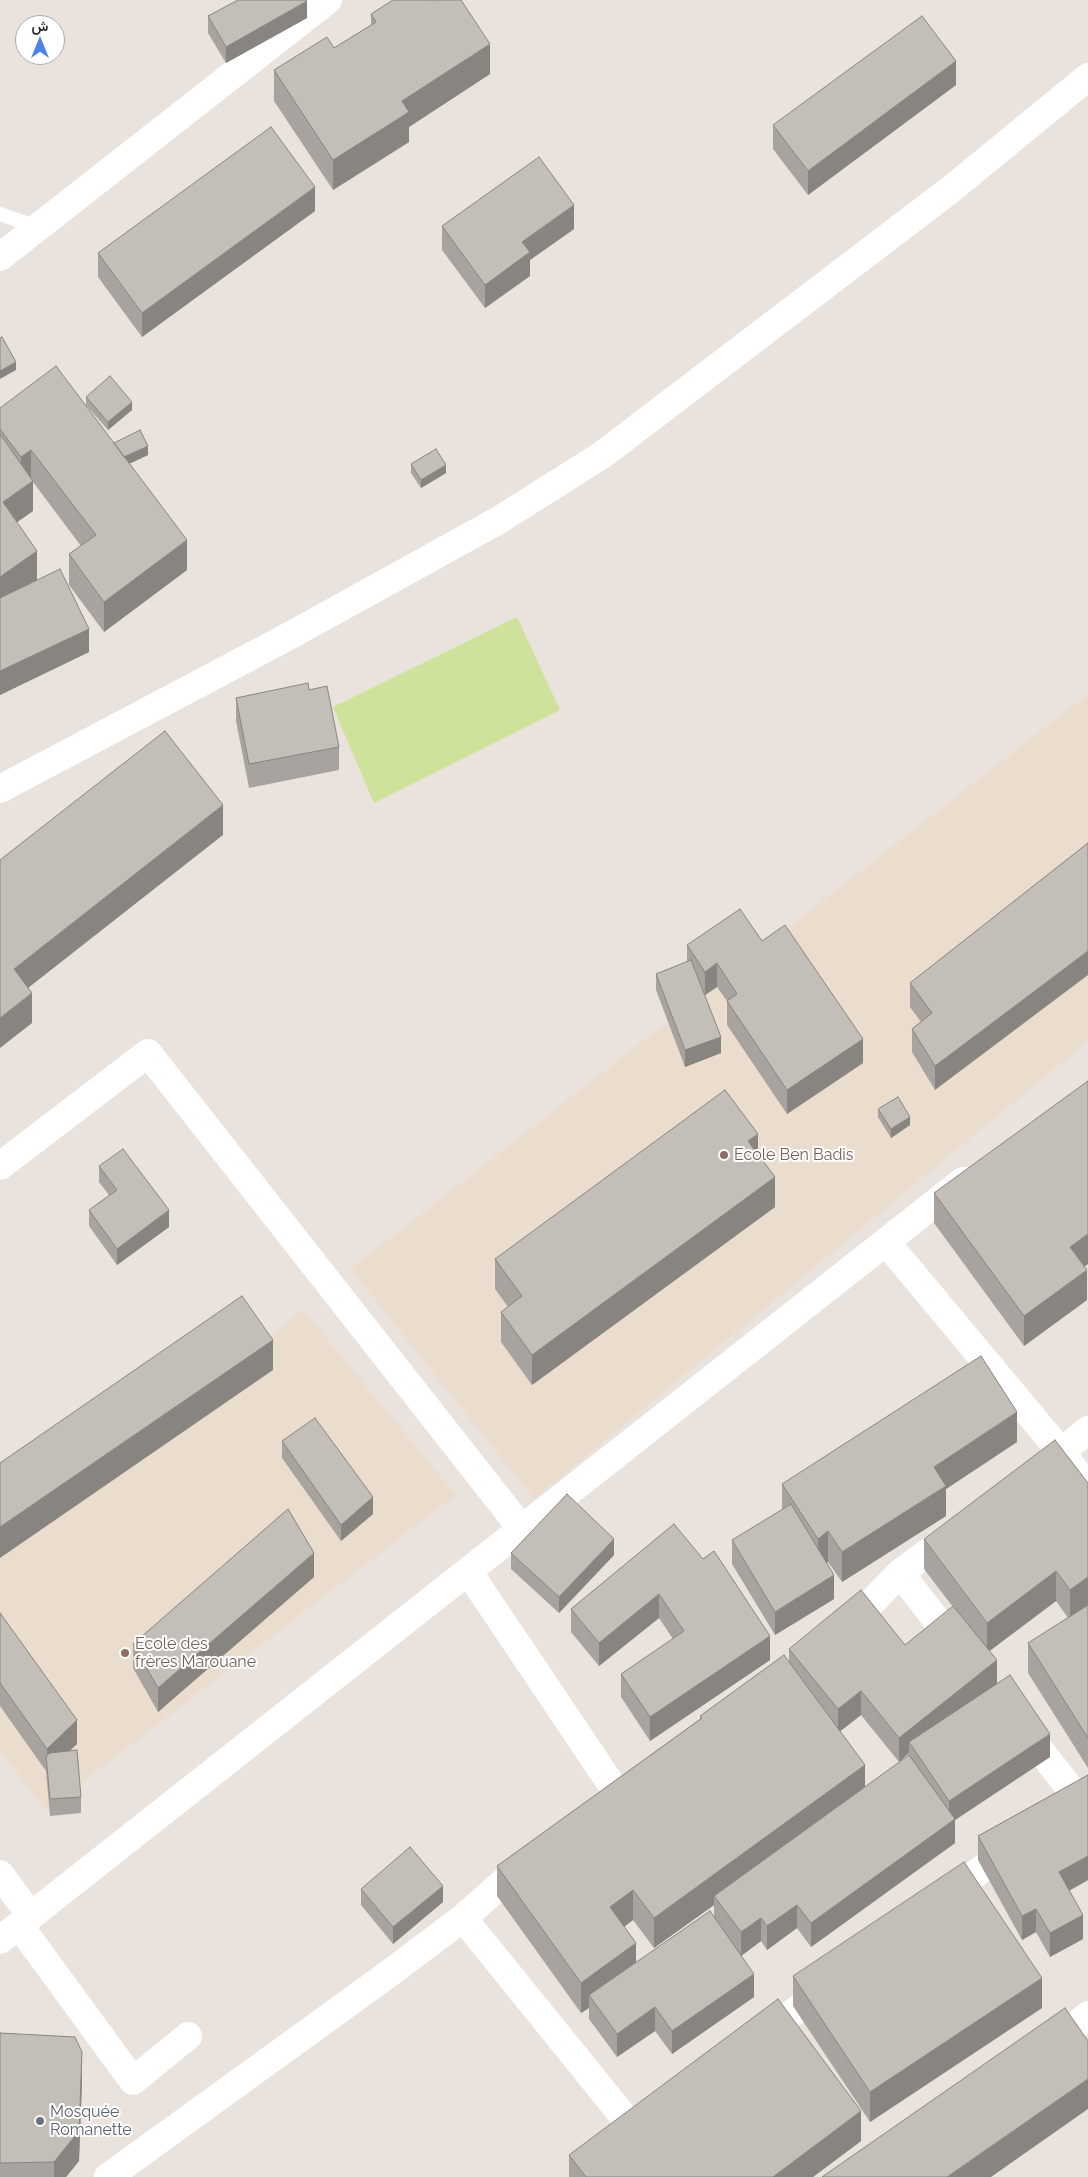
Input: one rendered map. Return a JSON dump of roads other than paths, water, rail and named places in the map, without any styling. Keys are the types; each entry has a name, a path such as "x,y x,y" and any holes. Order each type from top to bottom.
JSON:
{"street":[{"path":"0,257 328,0"},
{"path":"0,789 317,621 499,520 602,455 950,190 1088,77"},
{"path":"0,1166 148,1053 522,1529"},
{"path":"17,1927 979,1168"},
{"path":"886,1242 1062,1453 1088,1488"},
{"path":"1016,1487 1062,1453 1088,1430"},
{"path":"821,1639 869,1605 900,1573 969,1522"},
{"path":"468,1571 613,1786"},
{"path":"900,1573 973,1666"},
{"path":"919,1916 1077,1797 1010,1712"},
{"path":"590,1806 613,1786 637,1770"},
{"path":"108,2177 463,1918 545,1846"},
{"path":"0,1874 17,1927 133,2081 188,2036"},
{"path":"463,1918 636,2132 670,2177"},
{"path":"738,2054 848,1970"},
{"path":"1029,2065 1088,2015"},
{"path":"636,2132 659,2114"}],"lane":[{"path":"0,214 38,227"}],"place":[{"name":"Ecole Ben Badis","path":"724,1155"},
{"name":"Ecole des frères Marouane","path":"125,1653"},
{"name":"Mosquée Romanette","path":"40,2121"}]}
